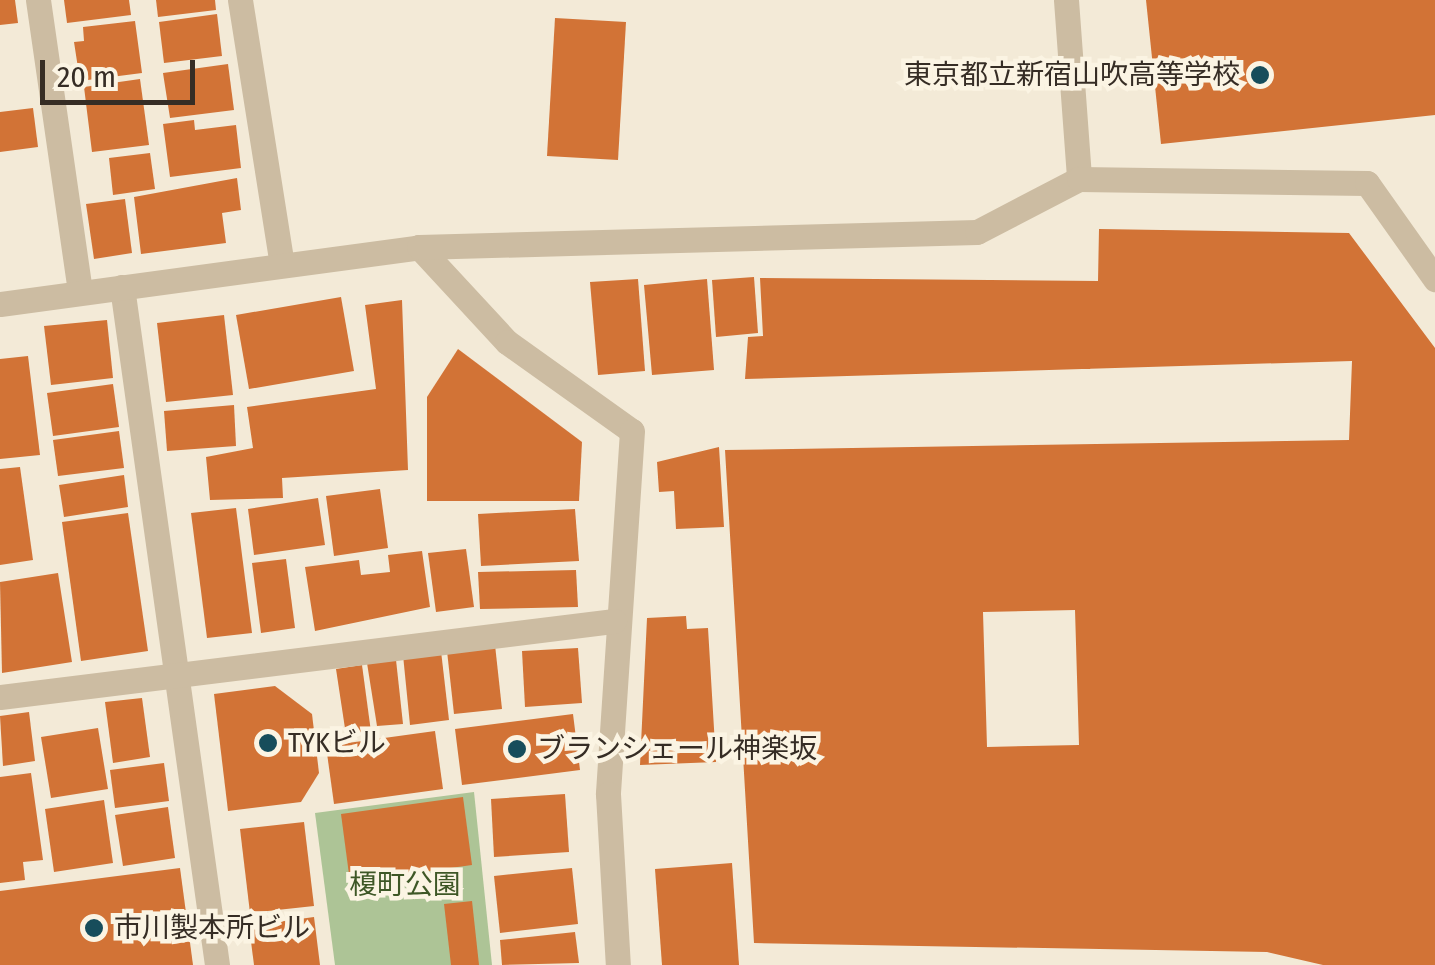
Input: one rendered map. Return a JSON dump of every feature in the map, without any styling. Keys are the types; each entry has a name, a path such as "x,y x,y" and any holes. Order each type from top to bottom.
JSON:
{"street":[{"path":"38,0 80,291"},
{"path":"240,0 281,260"},
{"path":"1066,0 1079,179"},
{"path":"0,304 281,260 419,247 976,232 1079,179 1367,183 1435,278"},
{"path":"419,247 507,342 632,431 614,621 608,794 618,965"},
{"path":"122,287 217,965"},
{"path":"0,697 614,621"}],"green space":[{"name":"榎町公園","path":"474,792 492,965 335,965 315,813"}],"building":[{"path":"0,0 15,0 18,23 0,25"},
{"path":"64,0 129,0 131,15 67,23"},
{"path":"156,0 215,0 216,10 158,17"},
{"name":"東京都立新宿山吹高等学校","path":"1146,0 1435,0 1435,115 1161,144"},
{"path":"217,14 222,56 164,63 159,22"},
{"path":"555,18 626,22 618,160 547,156"},
{"path":"135,21 142,73 80,81 74,42 84,41 83,27"},
{"path":"228,64 234,110 170,118 163,73"},
{"path":"140,79 149,145 92,152 84,87"},
{"path":"33,108 38,147 0,152 0,112"},
{"path":"194,120 195,130 236,125 241,168 170,177 163,124"},
{"path":"150,153 155,189 113,195 109,158"},
{"path":"237,178 241,210 222,213 226,243 141,254 134,197"},
{"path":"125,199 132,253 94,259 86,204"},
{"path":"1099,229 1349,233 1435,348 1435,965 1323,965 1267,952 754,943 725,450 1349,440 1352,361 745,379 748,337 763,336 760,278 1098,281","holes":["1075,610 1079,745 987,747 983,612"]},
{"path":"754,277 758,333 716,337 712,280"},
{"path":"638,279 645,371 598,375 590,282"},
{"path":"707,279 714,370 652,375 644,285"},
{"path":"341,297 354,371 249,389 236,315"},
{"path":"402,300 408,470 282,478 283,498 210,500 206,457 253,448 247,407 376,389 365,305"},
{"path":"224,315 233,395 166,402 157,323"},
{"path":"107,320 113,378 51,385 44,326"},
{"path":"458,349 582,442 579,501 427,501 427,397"},
{"path":"28,356 40,455 0,459 0,359"},
{"path":"113,384 119,427 53,436 47,393"},
{"path":"234,405 236,446 167,451 164,411"},
{"path":"119,431 124,468 58,476 53,440"},
{"path":"719,447 724,527 676,529 674,491 659,492 657,462"},
{"path":"20,467 33,560 0,565 0,469"},
{"path":"124,475 128,507 64,517 59,485"},
{"path":"380,489 388,548 334,556 326,496"},
{"path":"318,498 325,545 254,555 248,509"},
{"path":"236,508 252,633 207,638 191,513"},
{"path":"575,509 579,561 481,566 478,514"},
{"path":"128,513 148,651 81,661 62,522"},
{"path":"466,549 474,607 436,612 428,553"},
{"path":"422,551 430,607 315,631 305,567 359,560 361,575 390,572 388,555"},
{"path":"286,559 295,628 261,633 252,563"},
{"path":"576,570 578,607 480,609 478,572"},
{"path":"58,573 72,662 2,673 0,582"},
{"path":"686,616 687,629 708,628 716,762 640,765 647,618"},
{"path":"495,645 502,709 454,714 447,651"},
{"path":"578,648 582,703 525,707 522,651"},
{"path":"441,651 449,720 410,725 403,655"},
{"path":"396,660 403,724 377,726 367,663"},
{"path":"362,665 371,732 346,735 336,669"},
{"name":"TYKビル","path":"275,686 312,714 319,773 301,802 228,811 214,694"},
{"path":"142,698 150,757 113,763 105,702"},
{"path":"29,712 35,761 3,766 0,716"},
{"name":"ブランシェール神楽坂","path":"573,714 580,770 462,785 455,729"},
{"path":"98,728 108,789 51,798 41,737"},
{"path":"435,731 443,789 334,804 326,746"},
{"path":"164,763 169,801 115,808 110,770"},
{"path":"31,773 43,860 23,862 25,880 0,883 0,777"},
{"path":"565,794 569,852 494,857 491,799"},
{"path":"463,797 472,865 350,882 341,814"},
{"path":"104,800 113,863 54,872 45,809"},
{"path":"168,807 175,858 123,866 115,815"},
{"path":"304,822 314,906 250,913 240,829"},
{"path":"732,863 739,965 662,965 655,869"},
{"name":"市川製本所ビル","path":"180,868 193,965 0,965 0,891"},
{"path":"572,868 578,924 500,933 494,876"},
{"path":"472,901 479,965 451,965 444,904"},
{"path":"314,917 320,965 254,965 249,926"},
{"path":"575,932 579,963 502,965 500,940"}],"place":[{"name":"東京都立新宿山吹高等学校","path":"1260,75"},
{"name":"TYKビル","path":"268,743"},
{"name":"ブランシェール神楽坂","path":"517,749"},
{"name":"市川製本所ビル","path":"94,928"}]}
